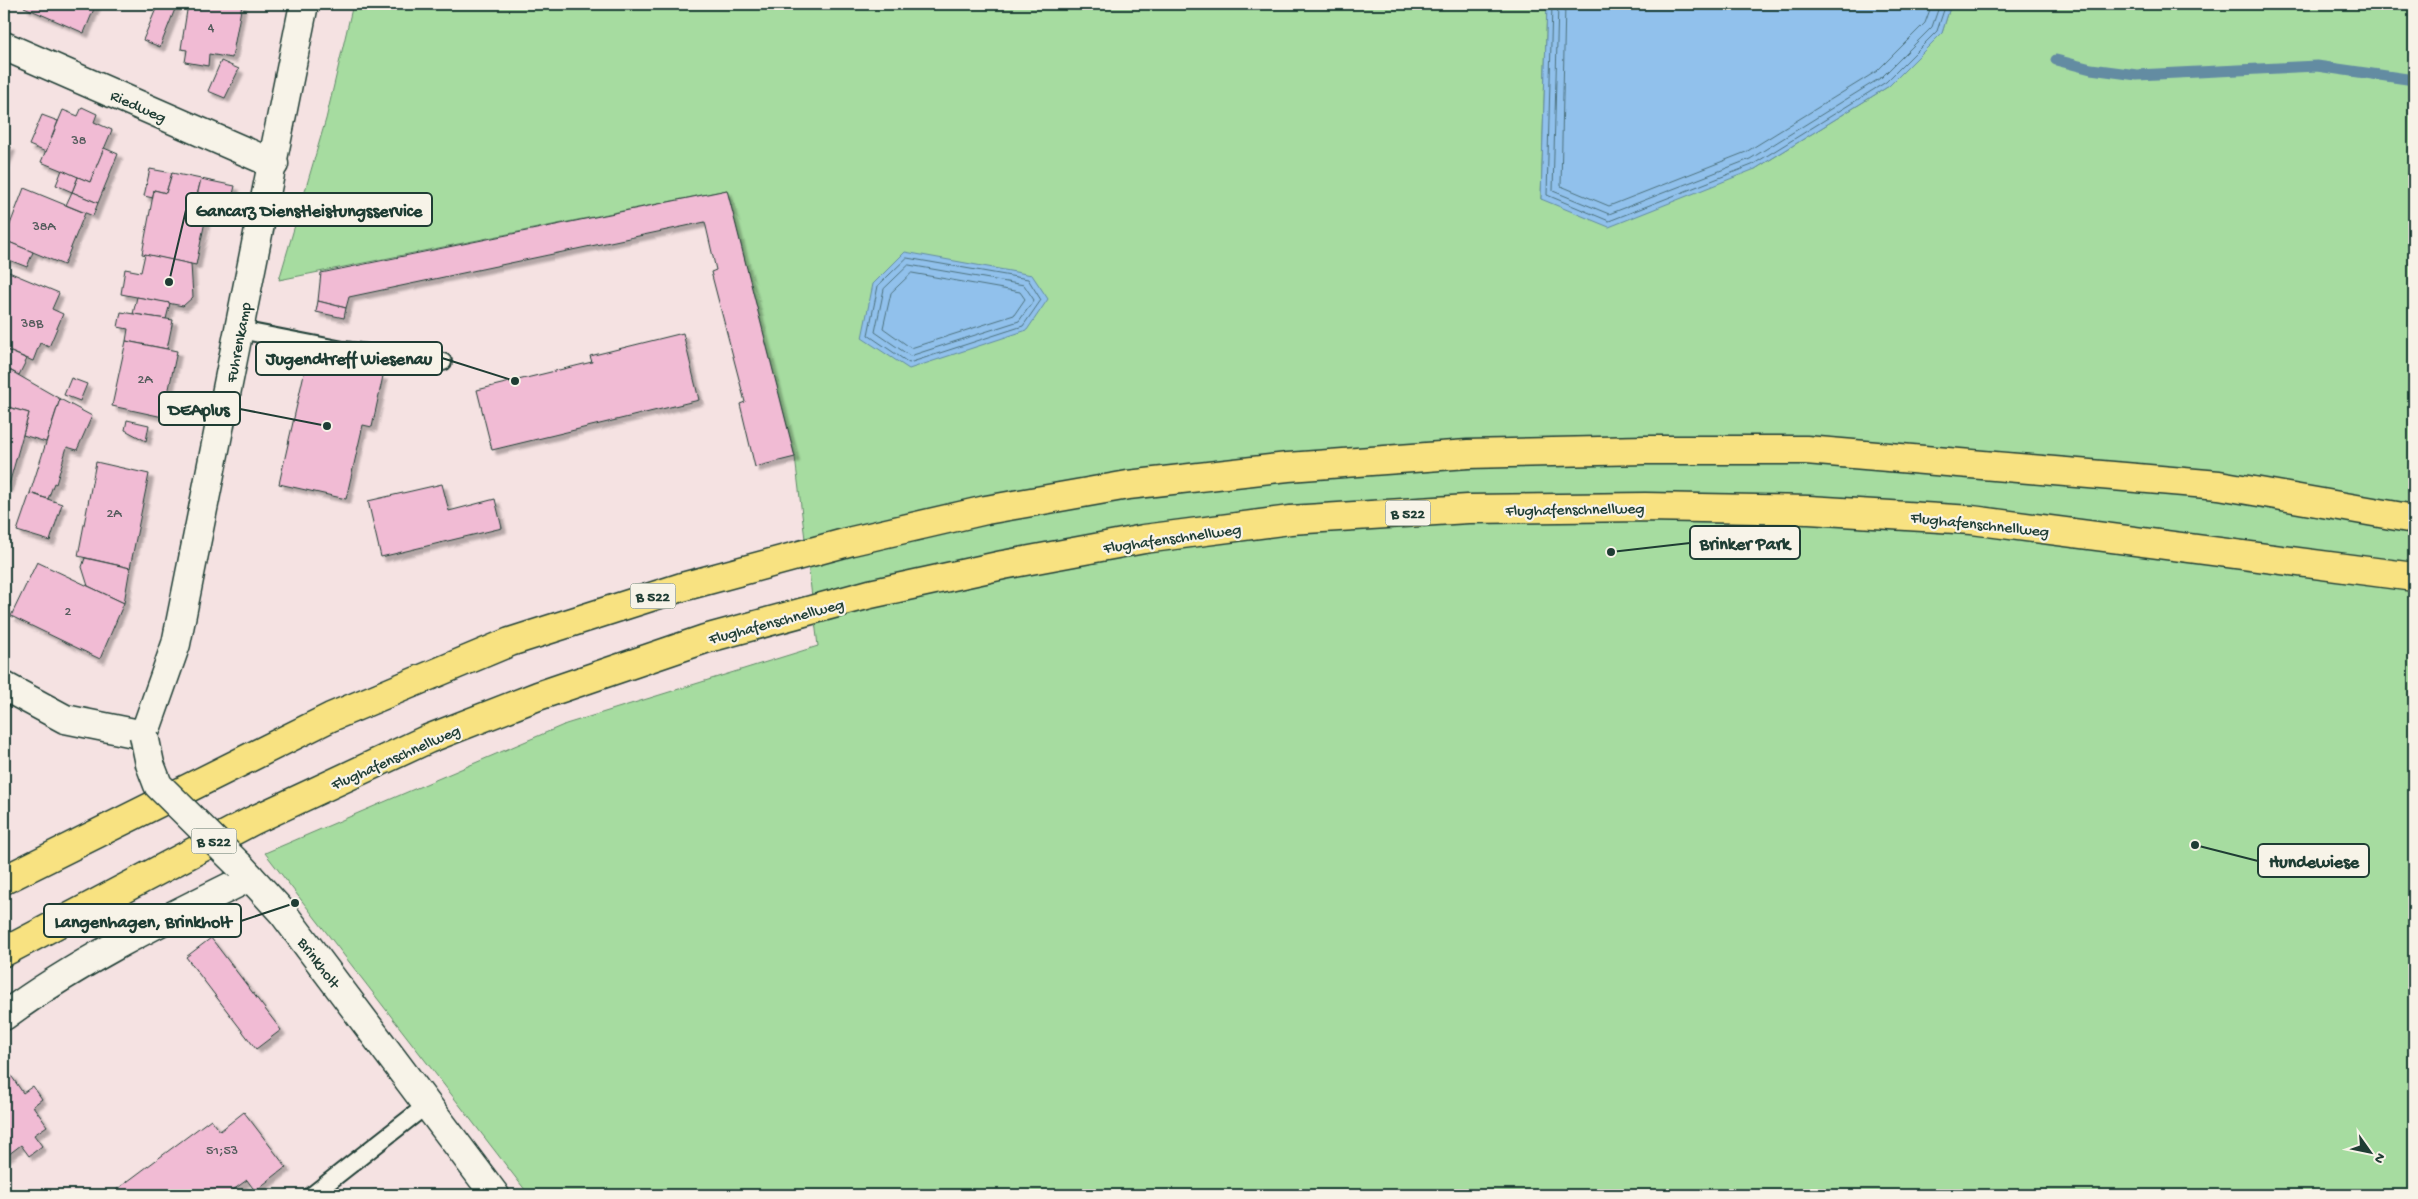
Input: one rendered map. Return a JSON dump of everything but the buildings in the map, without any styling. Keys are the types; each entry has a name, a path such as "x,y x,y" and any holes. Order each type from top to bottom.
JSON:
{"highway":[{"name":"B 522","path":"4,880 332,718 510,642 682,587 852,541 986,510 1128,485 1288,467 1468,454 1645,450 1806,450 2219,485 2414,518"},
{"name":"Flughafenschnellweg","path":"4,952 252,821 428,739 538,696 705,639 870,594 1003,565 1144,539 1290,520 1468,509 1645,507 1809,510 1972,520 2414,577"}],"street":[{"name":"Fuhrenkamp","path":"144,735 176,644 274,164 304,4"},
{"name":"Riedweg","path":"4,46 274,164"},
{"path":"4,686 65,719 144,735"},
{"name":"Brinkholt","path":"144,735 150,764 158,785 245,872 283,914 495,1195"},
{"path":"4,1016 26,1000 118,943 245,872"}],"lane":[{"path":"240,330 342,350 443,362"},
{"path":"312,1195 428,1104"}],"green space":[{"path":"353,4 1547,4 1541,199 1755,169 1889,86 1942,33 1951,4 2414,4 2414,1195 529,1195 265,853 566,724 818,646 795,457 727,190 279,280 326,119"}],"water":[{"path":"1547,4 1951,4 1942,33 1889,86 1755,169 1609,227 1541,199"},
{"path":"905,252 1032,275 1048,299 1027,330 909,369 862,338 873,284"}],"waterway":[{"path":"2056,60 2091,69 2137,75 2317,66 2414,80"}],"place":[{"name":"Gancarz Dienstleistungsservice","path":"169,282"},
{"name":"Jugendtreff Wiesenau","path":"515,381"},
{"name":"DEAplus","path":"327,426"},
{"name":"Brinker Park","path":"1611,552"},
{"name":"Hundewiese","path":"2195,845"},
{"name":"Langenhagen, Brinkholt","path":"295,903"}]}
